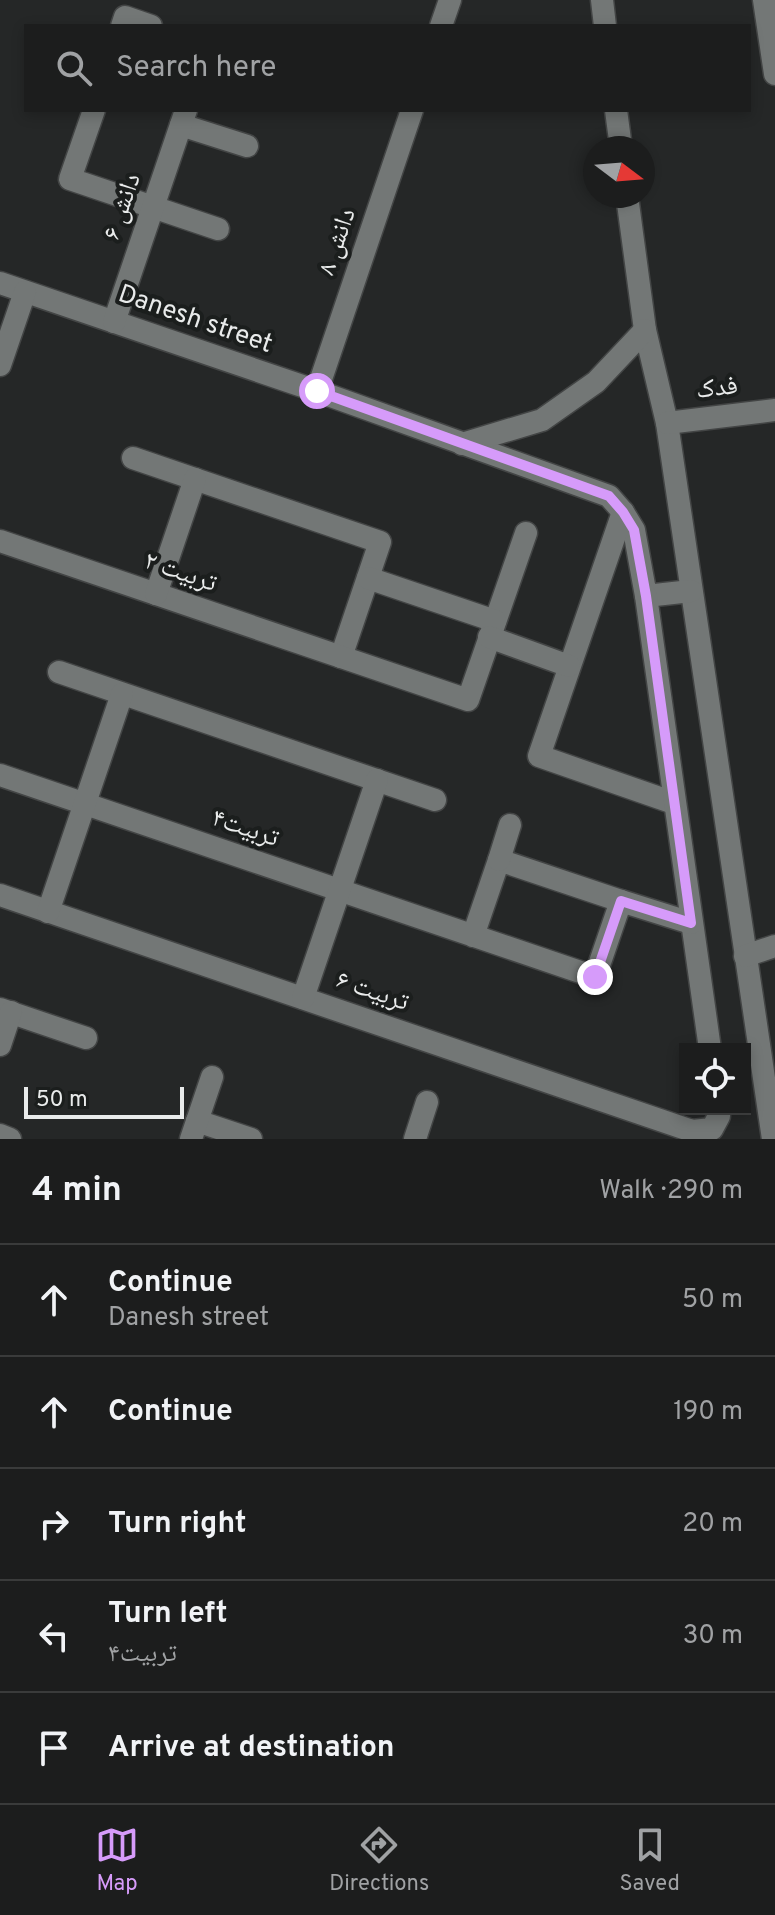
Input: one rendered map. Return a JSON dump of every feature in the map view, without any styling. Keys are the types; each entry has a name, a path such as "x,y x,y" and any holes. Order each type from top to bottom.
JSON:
{"street":[{"path":"442,24 450,0"},
{"path":"602,0 605,24"},
{"path":"768,8 775,74"},
{"path":"123,24 125,17 145,24"},
{"path":"93,112 70,179 218,229"},
{"name":"دانش ۸","path":"317,391 411,112"},
{"path":"616,112 619,136"},
{"path":"183,117 247,146"},
{"name":"دانش ۶","path":"114,322 183,117"},
{"path":"629,208 645,330 667,423 773,1139"},
{"name":"Danesh street","path":"0,283 317,391 609,496 623,512"},
{"path":"0,365 25,292"},
{"path":"462,444 542,420 596,382 645,330"},
{"name":"فدک","path":"667,423 775,410"},
{"path":"133,458 380,542 341,657"},
{"path":"156,594 195,479"},
{"path":"623,512 634,530 646,596 709,1043"},
{"path":"623,512 539,756 674,803"},
{"path":"492,629 526,533"},
{"name":"تربیت ۲","path":"0,541 468,700 492,629"},
{"path":"368,578 492,629 569,666"},
{"path":"646,596 691,591"},
{"path":"59,672 435,800"},
{"path":"48,912 122,694"},
{"name":"تربیت۴","path":"0,775 595,977 621,901"},
{"path":"303,998 377,780"},
{"path":"473,936 510,825"},
{"path":"499,860 691,923"},
{"name":"تربیت ۶","path":"0,895 303,998 660,1130 712,1129 718,1115"},
{"path":"745,956 775,946"},
{"path":"0,1045 6,1010 86,1038"},
{"path":"212,1077 194,1130 251,1139"},
{"path":"415,1139 427,1102"},
{"path":"0,1135 10,1139"}],"route":[{"path":"317,391 609,496 634,530 646,596 691,923 621,901 595,977"}]}
